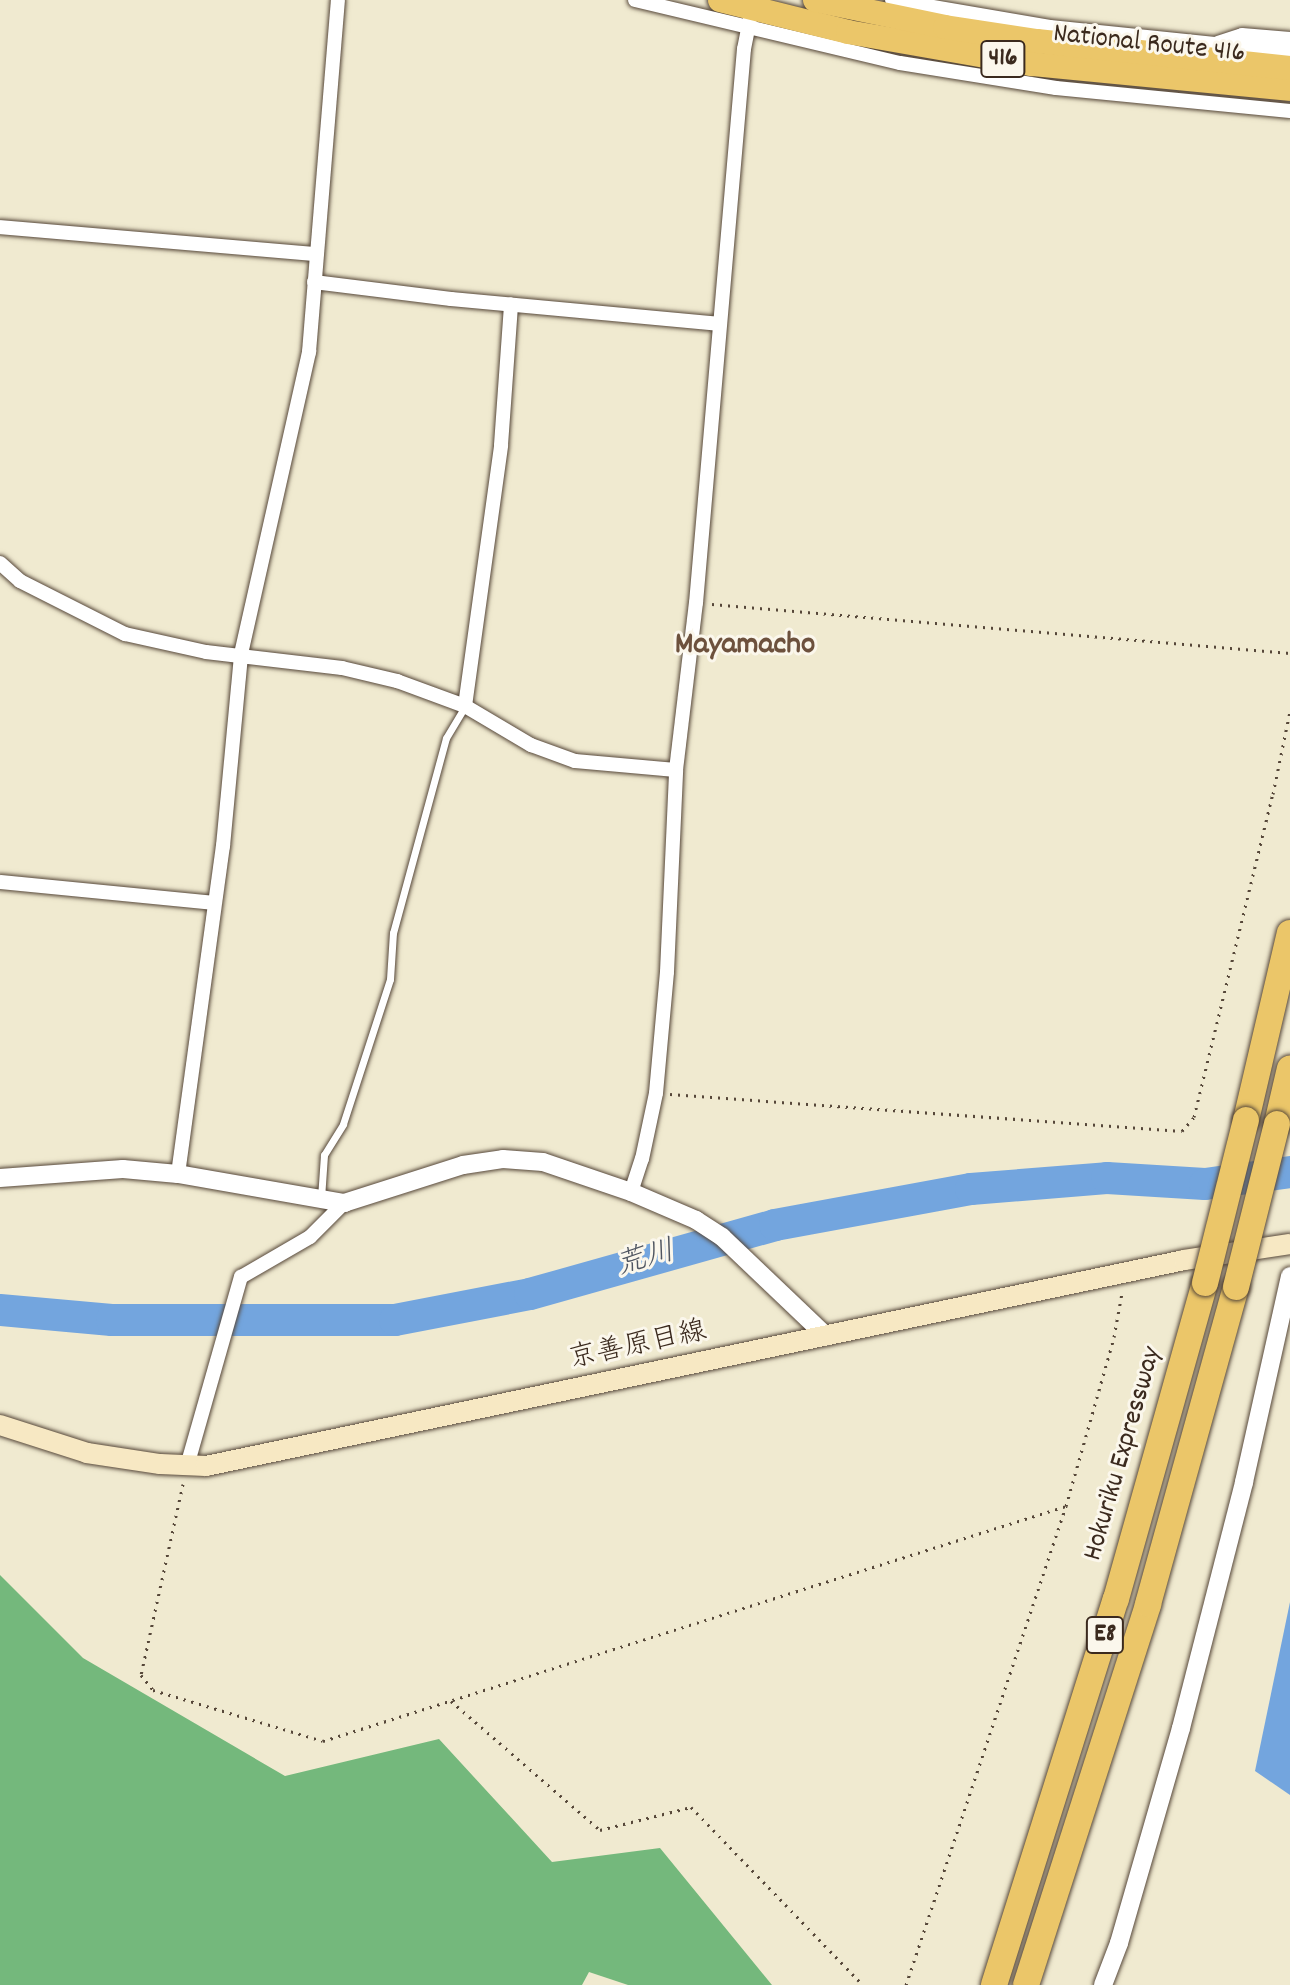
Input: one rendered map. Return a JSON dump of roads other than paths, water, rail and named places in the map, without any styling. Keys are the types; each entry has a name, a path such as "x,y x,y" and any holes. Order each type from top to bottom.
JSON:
{"highway":[{"name":"National Route 416","path":"720,0 751,12 848,32 1032,64 1290,89"},
{"name":"National Route 416","path":"815,0 945,27 1037,41 1290,68"},
{"name":"Hokuriku Expressway","path":"994,1985 1111,1614 1205,1283 1290,933"},
{"name":"E8","path":"1026,1985 1143,1618 1236,1287 1290,1068"}],"main road":[{"name":"京善原目線","path":"0,1425 87,1453 206,1466 1184,1260 1290,1244"}],"street":[{"path":"178,1174 238,713 241,654 309,352 338,0"},
{"path":"635,0 751,12 900,63 988,78 1290,111"},
{"path":"892,0 1050,27 1290,52"},
{"path":"631,1192 642,1159 656,1093 667,972 676,770 696,603 718,324 751,12"},
{"path":"1214,45 1242,35 1290,39"},
{"path":"0,227 316,254"},
{"path":"314,282 718,324"},
{"path":"465,706 497,475 511,304"},
{"path":"0,563 20,581 125,634 206,652 342,668 397,681 465,706 531,745 575,761 676,770"},
{"path":"0,882 213,903"},
{"path":"0,1178 123,1169 178,1174 344,1203 463,1165 503,1159 543,1162 668,1207 722,1237 826,1336"},
{"path":"187,1466 241,1277 310,1237 344,1203"},
{"path":"1103,1985 1119,1943 1181,1728 1244,1482 1290,1276"}],"lane":[{"path":"321,1201 324,1155 343,1124 390,979 393,933 446,738 465,706"}],"water":[{"path":"1290,1602 1290,1795 1255,1771"}],"waterway":[{"name":"荒川","path":"0,1310 112,1320 395,1320 530,1294 775,1225 971,1189 1107,1178 1205,1184 1290,1172"}],"district":[{"name":"Mayamacho","path":"745,646"}]}
